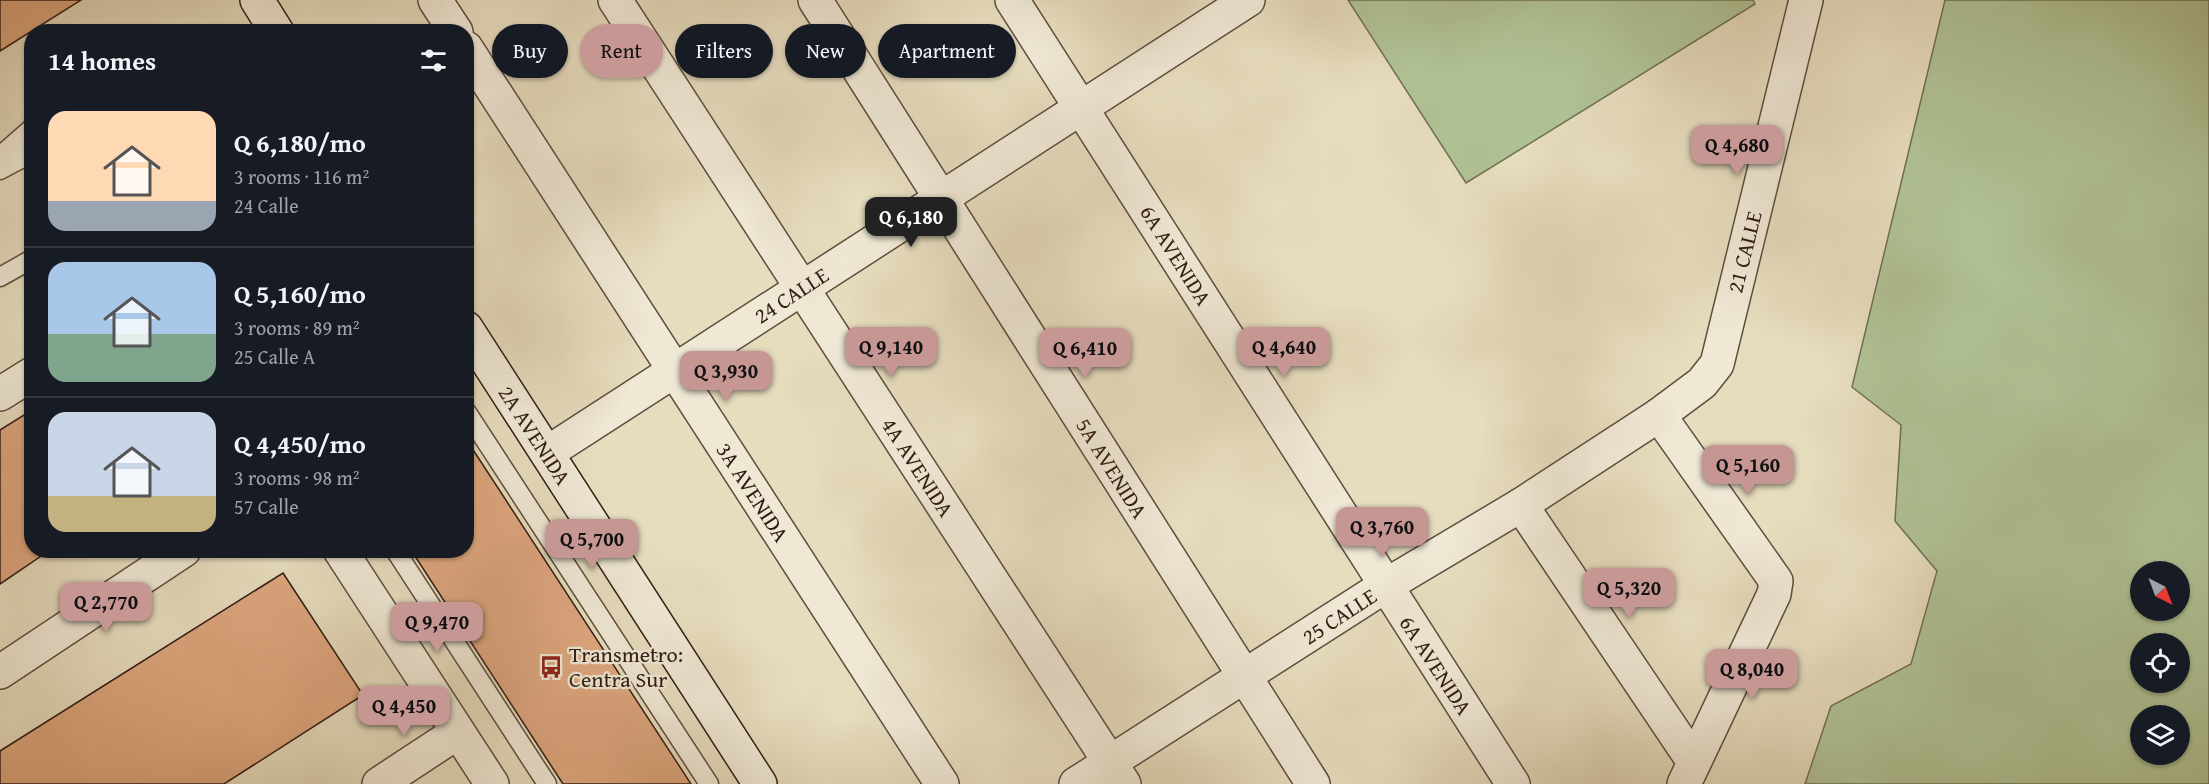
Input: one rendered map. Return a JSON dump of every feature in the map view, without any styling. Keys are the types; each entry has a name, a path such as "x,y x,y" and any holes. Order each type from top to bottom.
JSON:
{"street":[{"path":"435,0 451,24"},
{"name":"4A AVENIDA","path":"615,0 1117,773"},
{"name":"5A AVENIDA","path":"815,0 1313,784"},
{"name":"6A AVENIDA","path":"1012,0 1512,784"},
{"name":"21 CALLE","path":"1717,364 1806,0"},
{"path":"258,1 272,24"},
{"name":"24 CALLE","path":"547,453 1082,107 1231,4"},
{"name":"3A AVENIDA","path":"474,60 942,784"},
{"name":"2A AVENIDA","path":"474,340 760,784"},
{"name":"25 CALLE","path":"1076,784 1117,773 1244,676 1385,586 1521,506 1659,415 1702,383 1717,364"},
{"path":"0,394 24,379"},
{"path":"1659,415 1776,581 1774,594 1689,773"},
{"path":"1521,506 1689,773"},
{"path":"0,672 172,558"},
{"path":"345,558 492,784"},
{"path":"379,784 458,732"}],"lane":[{"path":"0,156 24,135"},
{"path":"0,170 24,157"},
{"path":"0,277 24,264"},
{"path":"474,423 709,784"},
{"path":"400,558 548,784"}],"green space":[{"path":"1348,0 1753,0 1755,4 1466,183"},
{"path":"1945,0 2209,0 2209,784 1805,784 1831,706 1911,664 1937,571 1895,521 1901,425 1852,387"}],"building":[{"path":"0,0 81,0 43,24 24,24 24,36 0,51"},
{"path":"24,415 24,558 38,558 0,584 0,430"},
{"name":"Transmetro: Centra Sur","path":"474,451 691,784 563,784 416,558 474,558"},
{"path":"283,573 363,695 224,784 0,784 0,751"}],"place":[{"name":"Transmetro: Centra Sur","path":"551,667"}]}
